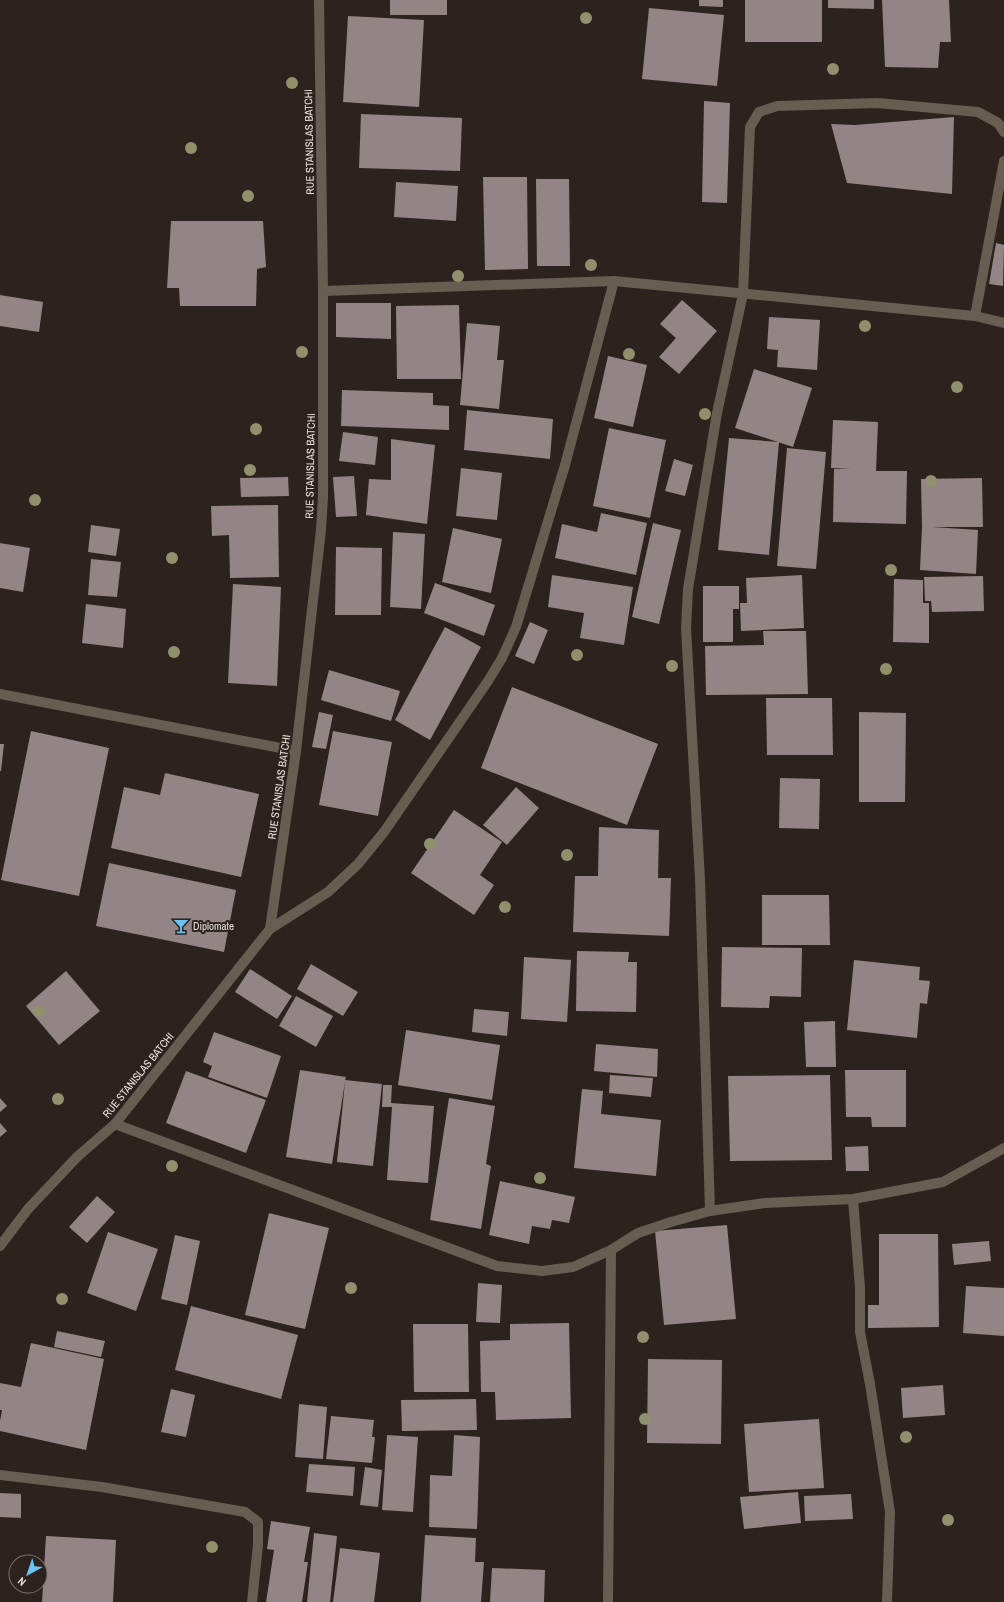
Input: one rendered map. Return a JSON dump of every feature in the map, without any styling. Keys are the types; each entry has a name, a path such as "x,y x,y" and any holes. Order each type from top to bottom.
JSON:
{"street":[{"name":"RUE STANISLAS BATCHI","path":"270,929 296,751 322,524 323,291 319,0"},
{"path":"710,1211 700,879 686,628 688,589 717,413 743,294 750,127 758,112 777,106 877,103 978,112 998,123 1004,132"},
{"path":"975,316 1004,161"},
{"name":"RUE STANISLAS BATCHI","path":"0,1246 28,1209 72,1162 114,1124 270,929 328,892 358,864 384,832 484,687 502,658 516,627 565,465 614,282"},
{"path":"323,291 614,282 975,316 1004,323"},
{"path":"0,694 296,751"},
{"path":"114,1124 497,1266 542,1271 574,1267 611,1250 638,1233 710,1211 765,1203 853,1199 943,1182 1004,1148"},
{"path":"853,1199 860,1288 860,1332 870,1384 890,1512 887,1602"},
{"path":"608,1602 611,1250"},
{"path":"0,1475 102,1487 245,1512 258,1522 258,1545 252,1602"}],"building":[{"path":"390,0 447,0 447,15 390,15"},
{"path":"699,0 723,0 723,7 699,6"},
{"path":"745,0 822,0 822,42 745,42"},
{"path":"828,0 874,0 874,9 828,8"},
{"path":"882,0 949,0 951,42 940,42 938,68 885,67"},
{"path":"649,8 724,15 717,86 642,79"},
{"path":"348,16 424,20 419,107 343,102"},
{"path":"704,101 730,103 727,203 702,202"},
{"path":"361,114 462,118 460,171 359,168"},
{"path":"954,117 952,194 847,183 831,124 855,125"},
{"path":"483,177 527,177 528,269 485,270"},
{"path":"536,179 569,179 570,266 537,266"},
{"path":"396,182 458,186 456,221 394,217"},
{"path":"171,221 263,221 266,267 257,269 256,306 180,306 179,288 167,288"},
{"path":"996,243 1004,245 1003,286 989,284"},
{"path":"0,295 43,302 39,332 0,326"},
{"path":"682,300 717,331 679,374 659,357 676,338 660,324"},
{"path":"336,303 391,303 391,339 336,337"},
{"path":"459,305 461,379 397,379 396,306"},
{"path":"769,317 820,320 817,370 777,367 778,350 767,349"},
{"path":"467,323 500,326 497,360 504,360 499,409 460,405"},
{"path":"608,356 647,365 633,427 594,418"},
{"path":"754,369 812,388 793,447 735,428"},
{"path":"342,390 433,393 433,405 449,406 449,430 341,426"},
{"path":"467,410 553,419 550,459 464,450"},
{"path":"833,420 878,422 876,471 907,471 906,524 833,522 834,469 851,469 831,468"},
{"path":"609,428 666,440 650,518 593,506"},
{"path":"343,432 378,437 375,465 339,461"},
{"path":"729,438 779,442 769,555 718,550"},
{"path":"391,439 435,445 427,524 366,515 369,479 391,480"},
{"path":"787,448 826,452 816,569 777,566"},
{"path":"674,459 693,465 685,496 665,491"},
{"path":"461,468 502,473 497,520 456,516"},
{"path":"354,476 357,516 336,517 333,477"},
{"path":"288,477 289,496 241,497 240,478"},
{"path":"982,478 983,527 933,527 978,530 976,574 920,570 922,527 921,479"},
{"path":"278,505 279,577 230,578 229,535 212,536 211,506"},
{"path":"601,513 647,523 636,575 555,558 562,524 597,532"},
{"path":"653,523 681,530 659,624 632,617"},
{"path":"91,525 120,529 116,556 88,552"},
{"path":"453,528 502,539 491,593 442,582"},
{"path":"393,532 425,534 421,609 390,607"},
{"path":"0,543 30,548 23,592 0,588"},
{"path":"336,547 382,548 381,615 335,615"},
{"path":"91,559 121,562 117,597 88,595"},
{"path":"552,575 633,587 624,645 580,638 584,613 548,607"},
{"path":"802,575 804,628 741,631 740,603 747,603 746,578"},
{"path":"983,576 984,611 932,612 931,601 925,601 924,577"},
{"path":"894,579 923,580 923,603 929,603 929,643 893,642"},
{"path":"435,583 495,605 484,636 424,613"},
{"path":"233,584 281,587 277,686 228,683"},
{"path":"703,586 739,586 739,609 733,609 733,642 703,642"},
{"path":"86,604 126,609 123,648 82,643"},
{"path":"530,622 548,630 534,664 515,656"},
{"path":"445,627 481,647 430,740 395,720"},
{"path":"763,631 806,631 808,694 706,695 705,646 764,645"},
{"path":"329,670 400,691 391,721 321,700"},
{"path":"512,687 658,744 627,825 481,768"},
{"path":"766,698 832,698 833,755 767,755"},
{"path":"319,712 333,715 326,749 312,747"},
{"path":"859,712 906,713 905,802 859,802"},
{"path":"31,731 109,748 79,896 1,880"},
{"path":"333,731 392,742 378,816 319,805"},
{"path":"0,744 4,744 1,771 0,771"},
{"path":"165,773 259,794 241,877 111,848 124,787 160,795"},
{"path":"780,778 820,779 819,829 779,828"},
{"path":"516,787 539,808 507,845 483,825"},
{"path":"454,810 502,842 480,875 494,885 474,915 411,873"},
{"path":"599,827 659,830 658,878 671,878 669,936 573,932 575,876 598,876"},
{"path":"109,863 236,890 224,952 96,926"},
{"path":"762,895 829,895 830,945 762,945"},
{"path":"722,947 802,948 801,997 770,996 769,1008 721,1007"},
{"path":"577,951 629,952 628,962 637,962 636,1012 576,1011"},
{"path":"524,957 571,960 567,1022 521,1019"},
{"path":"854,960 920,967 919,980 930,981 927,1004 920,1003 917,1038 847,1030"},
{"path":"311,964 358,992 343,1016 297,989"},
{"path":"250,969 292,996 277,1019 235,992"},
{"path":"66,971 100,1011 59,1045 26,1006"},
{"path":"296,996 333,1016 316,1047 279,1026"},
{"path":"474,1009 509,1012 507,1036 472,1032"},
{"path":"835,1021 836,1067 806,1067 804,1022"},
{"path":"406,1030 500,1045 492,1100 398,1085"},
{"path":"214,1032 281,1056 267,1098 208,1077 212,1066 203,1062"},
{"path":"596,1044 658,1049 657,1077 594,1071"},
{"path":"300,1070 346,1077 345,1080 382,1084 373,1166 337,1162 345,1082 332,1164 286,1157"},
{"path":"845,1070 906,1070 906,1127 872,1127 871,1117 846,1117"},
{"path":"186,1071 266,1100 246,1153 166,1123"},
{"path":"610,1075 653,1078 651,1097 609,1093"},
{"path":"830,1075 832,1160 730,1161 728,1076"},
{"path":"383,1085 392,1085 391,1103 434,1106 428,1183 387,1180 392,1107 382,1107"},
{"path":"582,1089 603,1091 601,1114 661,1120 656,1176 574,1168"},
{"path":"0,1098 7,1106 0,1112"},
{"path":"449,1098 495,1106 486,1164 491,1166 481,1229 430,1220"},
{"path":"0,1123 7,1131 0,1137"},
{"path":"868,1146 869,1171 846,1171 845,1147"},
{"path":"500,1181 575,1197 569,1223 552,1220 550,1229 532,1226 529,1244 489,1235"},
{"path":"97,1196 115,1212 87,1243 69,1227"},
{"path":"269,1213 329,1228 305,1329 245,1315"},
{"path":"727,1225 736,1319 664,1325 655,1231"},
{"path":"108,1232 158,1249 136,1311 87,1293"},
{"path":"879,1234 938,1234 939,1327 868,1328 868,1305 879,1305"},
{"path":"175,1235 200,1241 187,1305 161,1299"},
{"path":"989,1241 991,1261 954,1265 952,1244"},
{"path":"478,1283 502,1285 500,1323 476,1322"},
{"path":"966,1286 1004,1288 1004,1336 963,1333"},
{"path":"191,1306 298,1335 281,1399 175,1370"},
{"path":"569,1323 571,1418 496,1420 495,1392 481,1392 480,1341 510,1340 510,1324"},
{"path":"413,1324 468,1324 469,1392 414,1392"},
{"path":"57,1331 105,1341 101,1357 54,1347"},
{"path":"31,1343 104,1359 86,1450 0,1431 2,1410 0,1410 0,1383 21,1387"},
{"path":"648,1359 722,1360 721,1444 647,1443"},
{"path":"943,1385 945,1415 903,1418 901,1388"},
{"path":"171,1389 195,1395 186,1437 161,1432"},
{"path":"476,1399 477,1430 402,1431 401,1400"},
{"path":"299,1404 327,1407 323,1459 295,1457"},
{"path":"331,1416 374,1420 372,1437 375,1437 372,1463 326,1459"},
{"path":"819,1419 824,1488 749,1492 744,1424"},
{"path":"387,1435 418,1437 413,1512 382,1510"},
{"path":"454,1435 480,1437 477,1529 429,1527 430,1475 452,1476"},
{"path":"309,1464 355,1467 353,1496 306,1492"},
{"path":"365,1467 382,1470 378,1507 360,1505"},
{"path":"798,1492 801,1523 744,1529 740,1497"},
{"path":"0,1493 21,1494 21,1518 0,1517"},
{"path":"851,1494 853,1519 805,1521 804,1496"},
{"path":"271,1521 310,1527 304,1562 308,1562 302,1602 266,1602 274,1550 267,1549"},
{"path":"314,1533 337,1536 330,1602 307,1602"},
{"path":"425,1535 476,1538 475,1562 484,1562 481,1602 421,1602"},
{"path":"46,1536 116,1540 113,1602 42,1602 42,1594 48,1594 48,1554 45,1554"},
{"path":"340,1548 380,1553 374,1602 333,1602"},
{"path":"492,1568 545,1570 544,1602 490,1602"}],"place":[{"name":"Diplomate","path":"181,926"}]}
